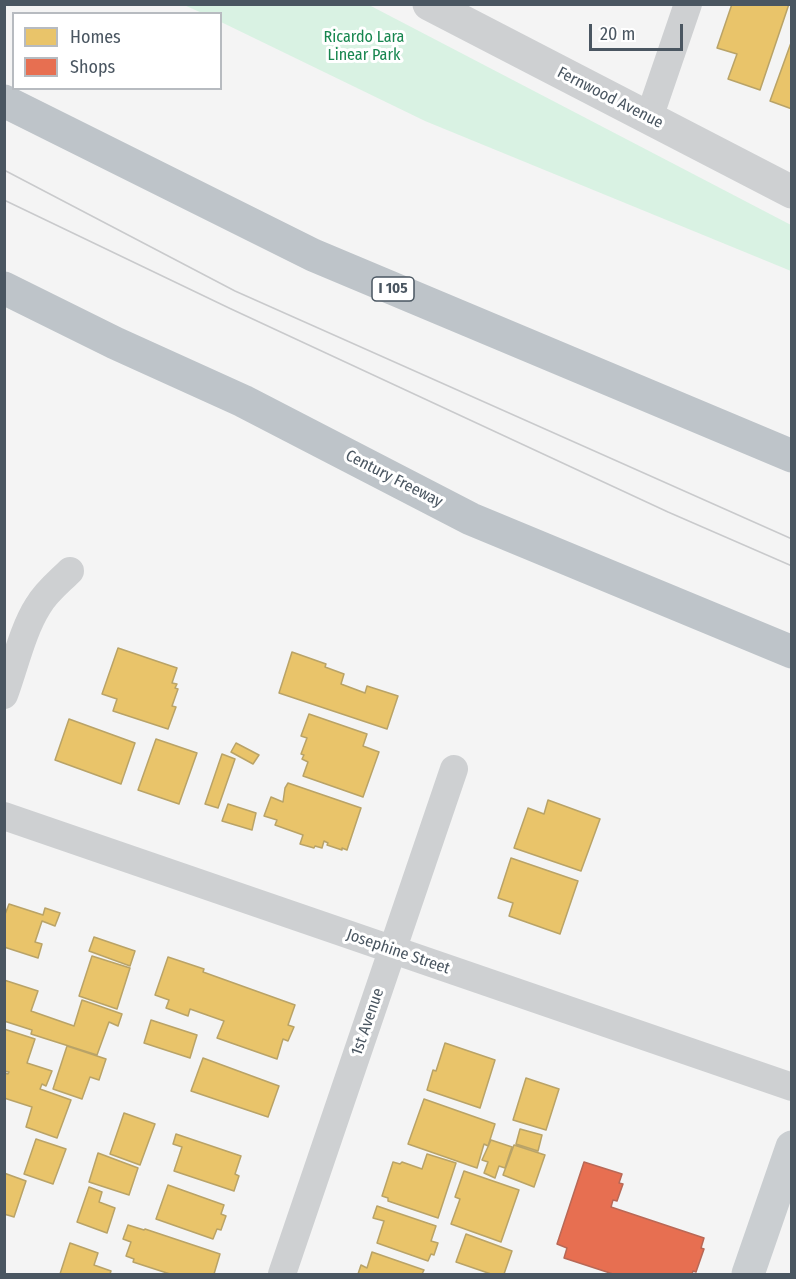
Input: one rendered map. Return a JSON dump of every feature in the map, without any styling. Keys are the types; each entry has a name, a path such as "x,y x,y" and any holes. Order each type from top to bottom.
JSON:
{"highway":[{"name":"I 105","path":"4,101 313,255 792,456"},
{"name":"Century Freeway","path":"4,288 115,343 243,401 471,519 792,652"}],"main road":[{"path":"748,1275 792,1147"}],"street":[{"name":"Fernwood Avenue","path":"429,4 792,192"},
{"path":"649,118 688,4"},
{"path":"4,695 37,607 47,593 70,571"},
{"name":"1st Avenue","path":"282,1275 454,769"},
{"name":"Josephine Street","path":"4,816 792,1087"}],"green space":[{"name":"Ricardo Lara Linear Park","path":"184,5 369,5 791,225 791,271 425,121 222,22 222,12 200,12"}],"building: Homes":[{"path":"732,4 789,4 760,90 728,79 737,54 717,48"},
{"path":"792,40 792,109 770,101"},
{"path":"118,648 177,668 172,683 177,684 175,688 178,689 172,706 176,707 168,729 113,711 117,699 102,694"},
{"path":"292,652 326,664 325,667 344,674 341,684 365,693 367,686 398,696 387,729 279,693"},
{"path":"309,714 367,734 363,746 379,752 363,797 303,776 308,762 302,759 304,755 301,754 307,738 301,736"},
{"path":"69,719 135,743 121,784 55,760"},
{"path":"156,739 197,753 179,804 138,790"},
{"path":"236,743 259,755 253,764 231,752"},
{"path":"222,754 235,759 218,808 205,804"},
{"path":"288,783 361,808 347,850 327,845 328,843 324,841 322,848 300,844 303,835 275,825 277,820 264,816 271,797 283,802"},
{"path":"548,800 600,819 581,871 514,848 528,808 544,814"},
{"path":"228,804 256,813 252,830 222,821"},
{"path":"511,858 578,881 560,934 509,916 513,903 498,898"},
{"path":"9,904 43,915 45,908 60,913 55,926 42,921 35,942 42,944 38,958 4,947 4,917"},
{"path":"94,937 135,951 130,966 89,951"},
{"path":"92,956 130,968 117,1009 79,996"},
{"path":"168,957 295,1005 288,1025 294,1027 288,1041 283,1039 277,1059 217,1038 224,1021 190,1009 188,1016 166,1008 169,1000 155,995"},
{"path":"4,980 38,991 31,1011 74,1026 82,1000 122,1014 118,1026 109,1022 97,1055 31,1034 32,1030 4,1021"},
{"path":"151,1020 197,1035 190,1058 144,1043"},
{"path":"4,1029 35,1039 27,1063 52,1071 46,1086 42,1084 40,1089 71,1100 57,1138 26,1127 32,1107 4,1098 4,1073 9,1072 4,1071"},
{"path":"445,1043 495,1060 480,1108 427,1090"},
{"path":"67,1046 106,1059 99,1080 90,1077 82,1099 53,1089"},
{"path":"203,1058 279,1086 268,1117 191,1091"},
{"path":"526,1078 559,1089 546,1130 513,1120"},
{"path":"424,1099 495,1124 488,1146 484,1144 477,1168 408,1144"},
{"path":"124,1113 155,1124 140,1165 110,1154"},
{"path":"520,1129 542,1135 538,1151 516,1144"},
{"path":"176,1134 241,1156 235,1174 239,1176 234,1191 174,1171 182,1147 173,1144"},
{"path":"36,1139 66,1149 53,1184 24,1174"},
{"path":"491,1140 512,1147 505,1168 499,1166 495,1178 484,1173 488,1162 482,1160"},
{"path":"514,1145 545,1155 534,1187 503,1175"},
{"path":"98,1153 138,1168 129,1195 89,1182"},
{"path":"427,1154 456,1163 438,1218 388,1201 388,1198 382,1196 393,1162 400,1164 402,1162 422,1169"},
{"path":"464,1171 519,1190 501,1242 451,1224 460,1199 455,1197"},
{"path":"4,1173 26,1181 14,1217 4,1214"},
{"path":"168,1185 224,1205 221,1214 226,1216 221,1230 217,1229 213,1239 156,1219"},
{"path":"89,1187 102,1192 99,1202 115,1208 107,1233 77,1222"},
{"path":"377,1206 436,1226 431,1241 438,1243 434,1255 431,1254 428,1261 377,1243 384,1221 373,1218"},
{"path":"128,1225 220,1254 214,1274 170,1274 133,1262 134,1259 126,1256 131,1242 123,1239"},
{"path":"466,1234 512,1251 504,1274 491,1274 456,1262"},
{"path":"70,1243 98,1253 94,1265 111,1271 110,1274 60,1274"},
{"path":"372,1252 424,1270 422,1274 358,1274 361,1265 367,1268"}],"building: Shops":[{"path":"584,1162 622,1174 619,1183 623,1184 617,1201 613,1200 611,1207 704,1238 701,1248 704,1249 696,1272 693,1271 692,1274 613,1274 564,1258 567,1248 557,1244"}],"tram line":[{"path":"4,170 235,291 792,539"},
{"path":"4,200 229,308 668,512 792,566"}]}
